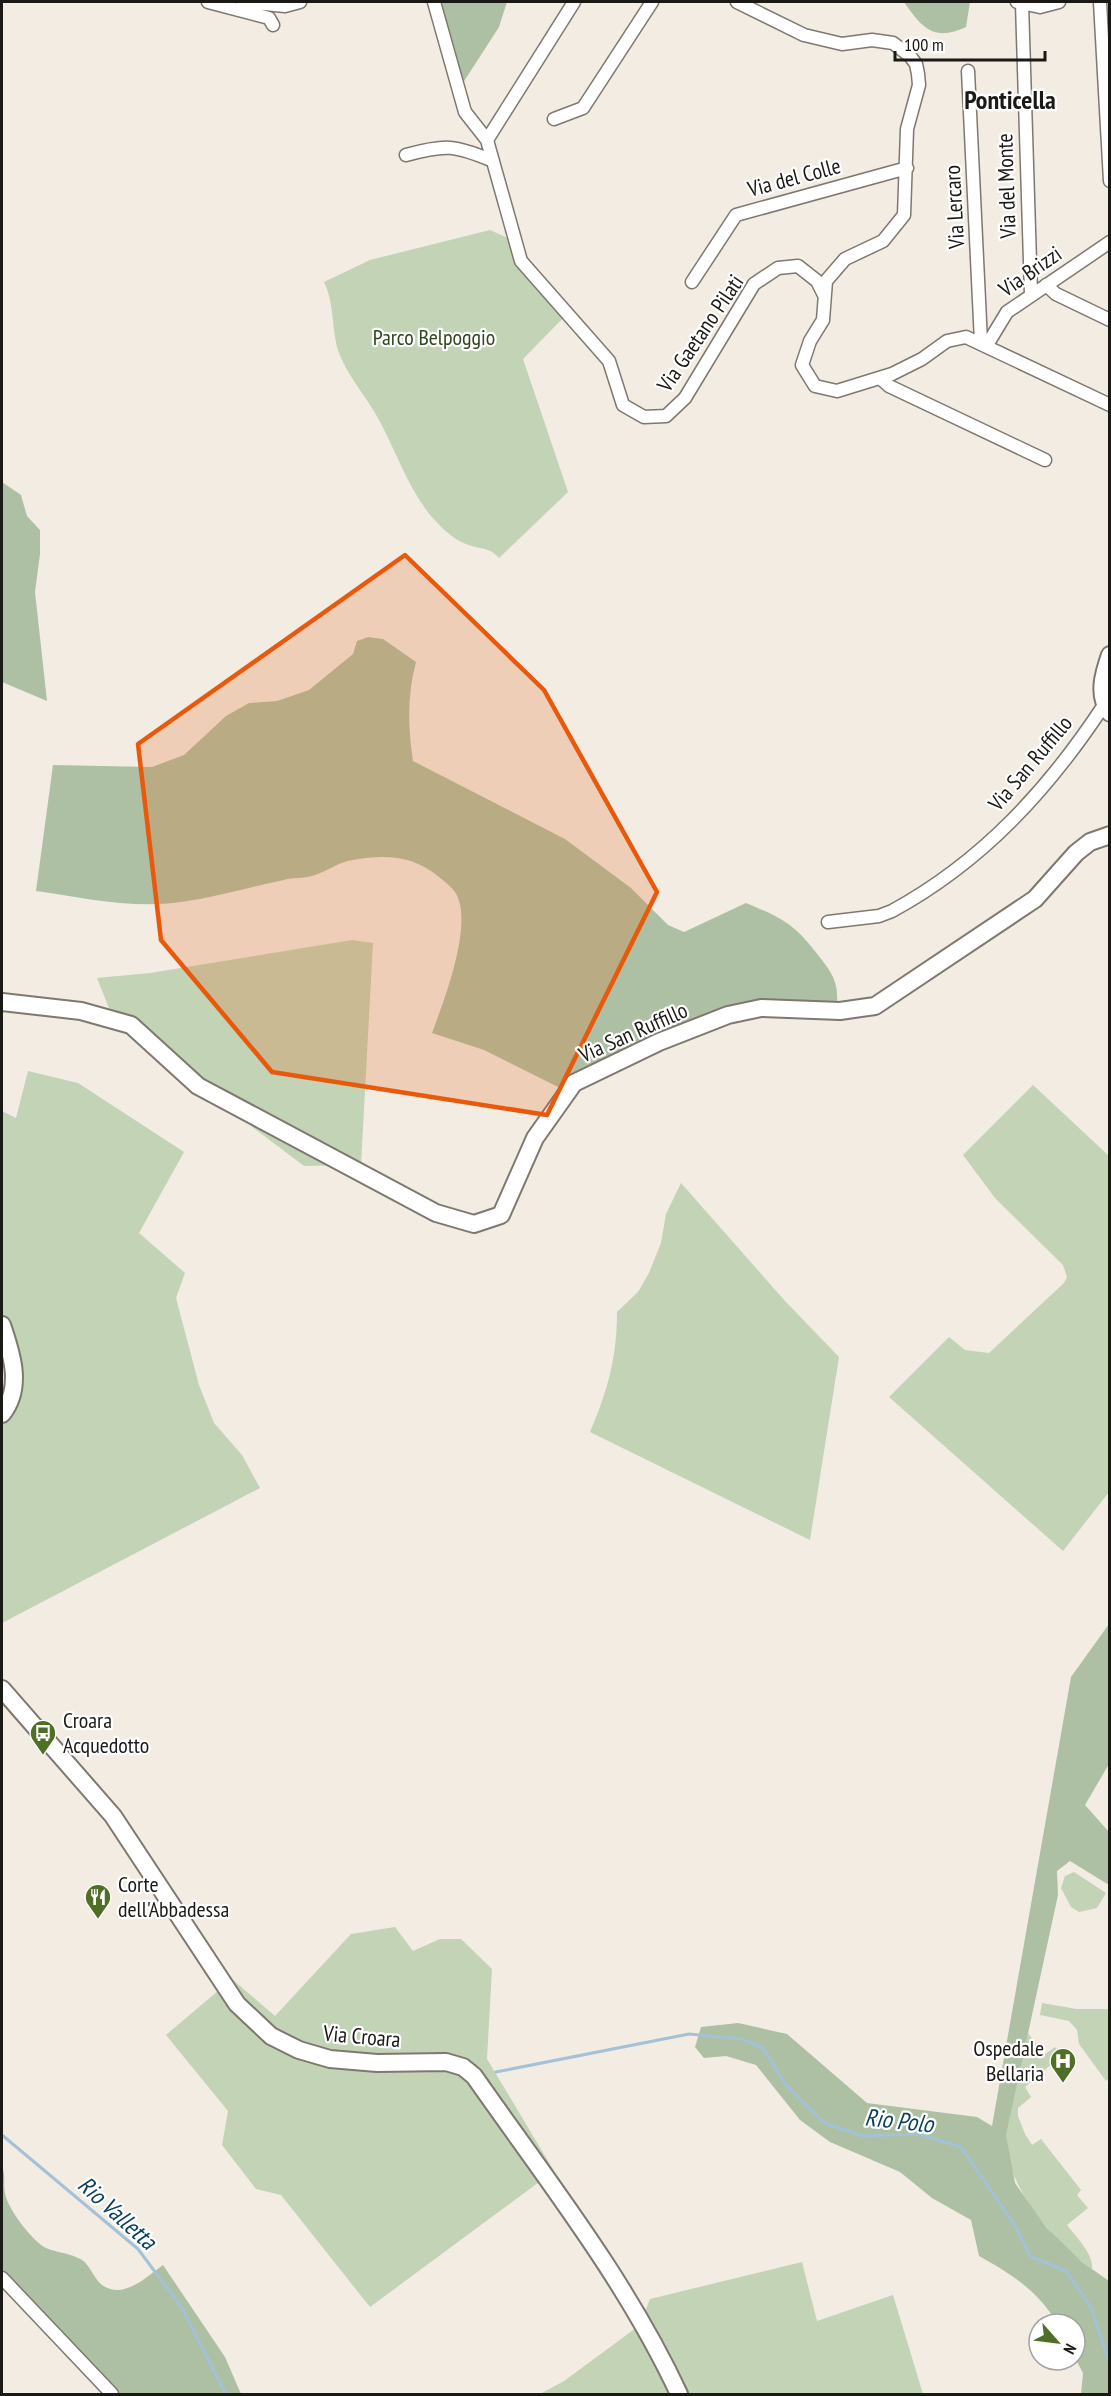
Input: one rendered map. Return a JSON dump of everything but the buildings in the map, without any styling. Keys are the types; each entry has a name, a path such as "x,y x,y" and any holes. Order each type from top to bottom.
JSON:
{"street":[{"path":"208,2 269,18 273,25"},
{"path":"243,2 285,6 300,2"},
{"name":"Via Gaetano Pilati","path":"434,2 465,112 487,140 521,261 609,361 623,405 644,417 666,416 685,398 754,284 778,268 798,266 817,281 824,295"},
{"path":"487,140 574,2"},
{"path":"554,119 583,108 652,2"},
{"path":"737,2 804,35 842,44 883,40 892,43 910,56 916,64 919,85 907,129 904,215 883,241 845,259 826,282 823,320 810,342 802,365 815,386 837,391 880,378 922,358 947,341 966,337 1110,405"},
{"path":"1019,3 1034,7 1059,2"},
{"path":"1100,2 1110,181"},
{"name":"Via del Monte","path":"1019,3 1031,294"},
{"name":"Via Lercaro","path":"968,71 984,344"},
{"path":"406,155 434,147 460,147 493,162"},
{"name":"Via del Colle","path":"692,282 736,215 907,168"},
{"name":"Via Brizzi","path":"984,344 1007,312 1110,242"},
{"path":"1046,285 1056,294 1110,320"},
{"path":"880,378 889,386 1045,460"},
{"name":"Via San Ruffillo","path":"828,922 879,916 892,911 984,849 1047,785 1107,709 1102,684 1110,655"},
{"name":"Via San Ruffillo","path":"2,1002 81,1011 130,1025 198,1086 436,1213 474,1224 501,1215 535,1138 574,1083 660,1042 728,1015 761,1008 840,1011 875,1006 1035,899 1076,853 1090,842 1110,835"},
{"path":"2,1325 9,1345 16,1384 2,1414"},
{"name":"Via Croara","path":"2,1689 113,1816 237,2004 270,2036 299,2050 330,2059 377,2063 446,2062 463,2067 474,2076 615,2279 663,2361 679,2394"},
{"path":"2,2278 112,2394"}],"highlighted area":[{"path":"405,555 544,690 657,892 547,1115 272,1072 161,940 138,744"}],"green space":[{"path":"434,2 507,2 499,27 459,89"},
{"path":"904,2 970,2 966,27 937,33 923,25"},
{"name":"Parco Belpoggio","path":"490,230 510,239 566,315 523,359 568,492 499,558 488,550 456,539 431,516 423,505 379,420 352,379 339,353 330,299 324,282 370,260"},
{"path":"2,482 21,495 27,516 40,530 40,554 35,592 47,701 2,682"},
{"path":"368,637 383,639 416,662 409,712 413,761 565,839 631,888 668,925 684,932 746,903 784,921 806,941 835,981 837,1006 835,1018 741,1013 562,1089 484,1050 432,1033 455,962 461,922 460,905 455,892 447,883 431,871 413,862 384,857 353,860 311,876 194,900 163,904 109,902 36,891 53,765 152,767 184,755 226,716 249,703 277,701 309,690 353,654 357,641"},
{"path":"352,940 373,943 361,1165 304,1166 115,1023 97,978 150,973"},
{"path":"28,1071 78,1083 184,1152 139,1233 185,1273 176,1298 199,1385 214,1423 242,1455 260,1488 2,1623 2,1395 9,1377 10,1356 2,1314 2,1111 16,1118"},
{"path":"1033,1085 1109,1156 1109,1492 1063,1551 889,1397 949,1337 965,1350 989,1353 1064,1283 1067,1277 1063,1265 995,1198 963,1155"},
{"path":"681,1183 785,1301 839,1357 810,1540 590,1432 610,1373 617,1312 638,1292 649,1273 661,1243 666,1214"},
{"path":"1109,1624 1109,1764 1085,1805 1109,1832 1109,1885 1070,1861 1057,1871 1058,1895 1006,2135 1015,2183 1046,2227 1082,2262 1109,2281 1109,2394 1081,2394 1082,2372 1087,2372 1087,2312 1049,2312 1023,2284 979,2256 971,2220 932,2198 900,2172 830,2142 800,2120 756,2065 726,2056 704,2058 695,2047 701,2027 738,2023 787,2034 867,2103 977,2117 992,2126 1071,1677"},
{"path":"1074,1872 1106,1893 1097,1908 1079,1912 1071,1907 1061,1888 1065,1876"},
{"path":"395,1927 413,1951 440,1939 461,1939 492,1969 487,2059 554,2171 370,2307 281,2195 256,2189 222,2145 228,2111 166,2035 232,1979 275,2016 351,1934"},
{"path":"1042,2003 1077,2009 1109,2009 1109,2078 1106,2081 1079,2044 1077,2030 1069,2021 1040,2015"},
{"path":"1028,2033 1044,2055 1055,2047 1061,2056 1025,2087 1031,2097 1018,2108 1018,2116 1032,2145 1041,2139 1081,2190 1077,2195 1088,2208 1067,2225 1090,2257 1092,2269 1062,2244 1033,2210 1012,2171 1007,2152 1006,2133"},
{"path":"2,2166 7,2199 15,2215 28,2232 46,2248 82,2260 102,2285 118,2290 126,2288 142,2281 163,2265 225,2357 241,2394 110,2394 2,2281"},
{"path":"802,2262 817,2321 893,2295 923,2394 540,2394 564,2381 640,2325 650,2299"}],"waterway":[{"name":"Rio Polo","path":"496,2072 689,2034 742,2039 763,2048 786,2085 826,2124 863,2136 918,2134 961,2147 1016,2227 1030,2256 1066,2271 1091,2307 1110,2365"},
{"name":"Rio Valletta","path":"2,2135 138,2249 182,2308 226,2394"}],"place":[{"name":"Croara Acquedotto","path":"43,1756"},
{"name":"Corte dell'Abbadessa","path":"98,1920"},
{"name":"Ospedale Bellaria","path":"1063,2084"}],"district":[{"name":"Ponticella","path":"1010,100"}]}
